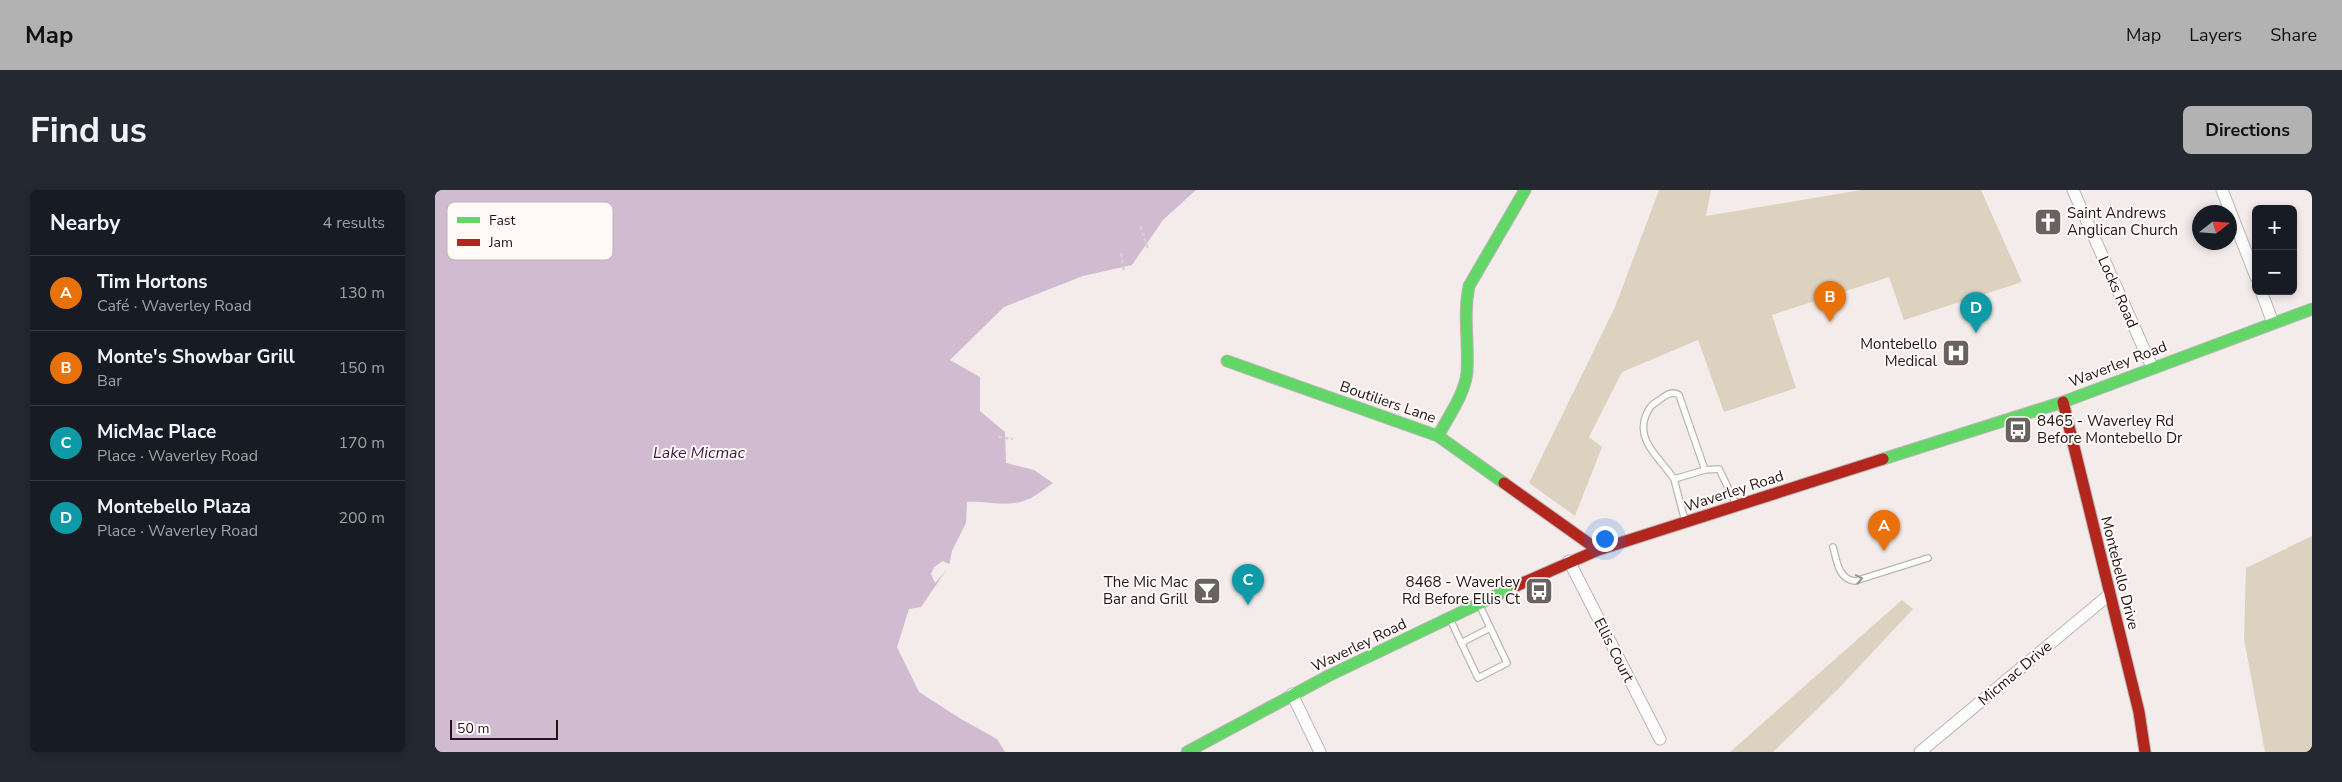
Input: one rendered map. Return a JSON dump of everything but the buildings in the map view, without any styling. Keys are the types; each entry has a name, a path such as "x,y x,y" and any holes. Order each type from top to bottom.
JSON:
{"main road":[{"path":"1438,436 1463,388 1467,373 1465,304 1469,286 1525,190"},
{"name":"Waverley Road","path":"1187,752 1234,724 1291,694 1569,561 1598,550 2063,402 2151,367 2312,309"},
{"name":"Boutiliers Lane","path":"1227,361 1438,436 1598,550"},
{"name":"Montebello Drive","path":"2063,402 2139,712 2145,752"}],"street":[{"name":"Locks Road","path":"2073,190 2151,367"},
{"path":"2222,190 2252,267"},
{"path":"2262,295 2273,323"},
{"name":"Ellis Court","path":"1569,561 1660,739"},
{"name":"Micmac Drive","path":"1920,752 2110,594"},
{"path":"1291,694 1320,752"}],"lane":[{"path":"1685,522 1674,479 1663,462 1649,448 1643,436 1643,423 1651,405 1670,393 1679,395 1705,470"},
{"path":"1674,479 1705,470 1719,469 1737,506"},
{"path":"1833,547 1841,572 1849,580 1855,581 1928,558"},
{"path":"1450,618 1478,678 1507,662 1479,604"},
{"path":"1461,642 1490,628"}],"path":[{"path":"1141,226 1148,249"},
{"path":"1121,253 1124,272"},
{"path":"998,437 1013,439"}],"shaded area":[{"path":"1659,190 1711,190 1706,216 1861,190 1981,190 2022,282 1904,320 1889,277 1772,315 1796,388 1724,412 1698,340 1622,372 1589,437 1602,447 1575,516 1529,483 1615,307"},
{"path":"2312,536 2312,752 2265,752 2244,639 2246,568"},
{"path":"1902,600 1913,609 1840,687 1773,752 1730,752"}],"water":[{"name":"Lake Micmac","path":"435,190 1196,190 1163,220 1132,265 1083,276 1004,307 950,360 980,377 980,411 1005,432 1006,463 1034,470 1053,483 1033,497 1019,502 1004,504 967,502 966,523 952,551 949,566 921,607 909,609 897,647 919,692 997,739 1005,752 435,752"}],"pier":[{"path":"943,561 951,565 935,583 931,574 934,567"}],"traffic: fast":[{"path":"1438,436 1460,397 1466,380 1466,308 1469,286 1525,190"},
{"path":"1883,459 2063,402 2312,309"},
{"path":"1227,361 1438,436 1504,483"},
{"path":"1187,752 1328,676 1516,586"}],"traffic: jam":[{"path":"2063,402 2139,712 2145,752"},
{"path":"1516,586 1598,550 1883,459"},
{"path":"1504,483 1598,550"}],"place":[{"name":"Saint Andrews Anglican Church","path":"2048,222"},
{"name":"Monte's Showbar Grill","path":"1830,322"},
{"name":"Montebello Plaza","path":"1976,333"},
{"name":"Montebello Medical","path":"1956,353"},
{"name":"8465 - Waverley Rd Before Montebello Dr","path":"2018,430"},
{"name":"Tim Hortons","path":"1884,551"},
{"name":"The Mic Mac Bar and Grill","path":"1207,591"},
{"name":"8468 - Waverley Rd Before Ellis Ct","path":"1539,591"},
{"name":"MicMac Place","path":"1248,605"}]}
